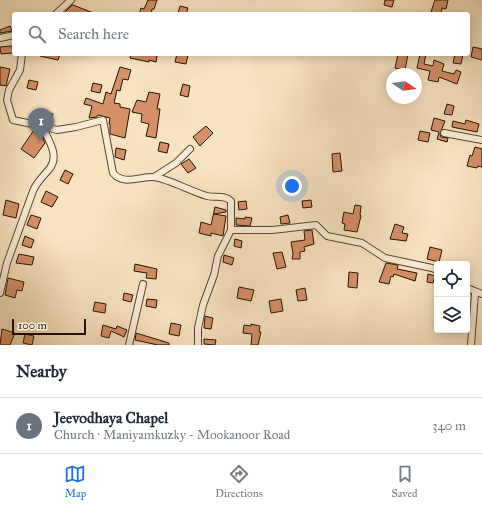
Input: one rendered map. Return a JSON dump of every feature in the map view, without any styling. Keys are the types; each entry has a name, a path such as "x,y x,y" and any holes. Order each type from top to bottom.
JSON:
{"street":[{"path":"58,12 71,0"},
{"path":"0,38 12,35"},
{"path":"22,56 20,70 9,90 7,100 13,120 57,130 103,120 113,173 118,178 124,180 154,177 210,197 229,198 231,201 231,230 218,256 199,322 198,345"},
{"path":"0,293 7,264 33,191 52,164 53,150 42,126"},
{"path":"444,133 482,140"},
{"path":"154,177 176,163 190,149"},
{"path":"231,230 272,230 316,225 327,236 362,243 385,258 434,269"},
{"path":"129,345 143,284"},
{"path":"470,290 475,293 482,294"},
{"path":"471,345 475,293"}],"building":[{"path":"148,0 157,0 151,12 140,12 141,8 144,9"},
{"path":"385,0 394,0 392,7 384,5"},
{"path":"435,0 448,0 446,9 442,8 441,12 431,12"},
{"path":"73,5 91,12 65,12"},
{"path":"180,6 188,8 187,12 178,12"},
{"path":"10,26 12,31 0,33 0,30"},
{"path":"12,46 12,53 1,54 0,47"},
{"path":"473,47 482,49 482,60 471,57"},
{"path":"40,56 59,56 58,60"},
{"path":"130,56 157,56 156,62 130,58"},
{"path":"176,56 188,56 186,64 175,62"},
{"path":"398,56 408,56 405,68 395,68"},
{"path":"420,56 426,56 424,64 433,66 434,60 444,64 442,71 454,74 456,70 461,72 457,84 439,77 438,82 428,80 430,71 417,68"},
{"path":"455,56 463,56 461,64 453,63"},
{"path":"0,67 10,69 6,86 0,85"},
{"path":"120,67 131,70 128,80 123,79 120,91 117,90 114,103 120,104 120,107 130,109 125,138 110,134 110,118 98,115 97,117 89,118 92,106 84,104 86,98 103,104 106,92 111,94"},
{"path":"29,80 38,82 36,90 27,88"},
{"path":"93,83 102,85 100,93 91,91"},
{"path":"183,84 190,86 188,97 180,95"},
{"path":"149,92 160,94 157,109 160,109 156,138 146,136 149,124 141,122 142,114 132,112 137,100 146,102"},
{"path":"447,104 454,106 452,115 444,114"},
{"path":"43,112 53,114 51,122 36,120 36,117 42,118"},
{"path":"434,118 445,121 440,134 441,137 448,138 447,142 437,139 439,132 431,130"},
{"path":"466,120 479,124 477,132 452,127 453,121 465,124"},
{"path":"206,126 213,133 200,146 193,137"},
{"path":"34,130 41,134 45,143 34,158 21,149"},
{"path":"420,131 430,133 428,142 418,140"},
{"path":"160,142 169,144 167,153 158,151"},
{"path":"475,147 482,149 482,167 478,166 477,168 467,166 470,155 472,156"},
{"path":"116,148 126,150 124,160 115,157"},
{"path":"340,153 342,171 333,172 332,154"},
{"path":"189,159 196,168 188,173 181,164"},
{"path":"65,170 73,174 68,184 60,180"},
{"path":"46,191 58,197 52,207 41,202"},
{"path":"6,200 19,204 16,218 3,215"},
{"path":"311,200 312,207 303,208 302,201"},
{"path":"246,201 247,209 239,210 238,202"},
{"path":"355,205 361,206 361,216 357,232 344,230 345,224 342,223 344,212 353,214"},
{"path":"215,207 226,210 226,212 214,214 226,216 223,236 211,233 211,236 199,233 201,222 211,225"},
{"path":"31,215 41,218 37,229 27,225"},
{"path":"288,215 290,223 281,224 280,217"},
{"path":"245,217 252,218 250,226 236,225 236,218 245,219"},
{"path":"395,224 404,227 402,233 408,234 406,241 390,239"},
{"path":"312,230 314,244 304,247 305,251 300,252 300,259 292,259 293,254 291,242 305,240 304,231"},
{"path":"25,236 34,240 31,248 22,245"},
{"path":"235,239 242,241 241,248 234,246"},
{"path":"430,247 442,250 439,261 427,259"},
{"path":"282,252 286,267 277,269 273,253"},
{"path":"19,254 34,257 32,265 16,263"},
{"path":"224,255 234,258 232,265 223,262"},
{"path":"386,263 398,265 397,269 417,273 415,281 394,274 393,277 391,276 389,284 379,282"},
{"path":"135,264 157,269 156,279 146,278 147,273 134,271"},
{"path":"349,272 358,273 357,288 348,287"},
{"path":"428,274 434,276 433,283 427,282"},
{"path":"8,278 24,282 22,291 17,290 15,298 5,295"},
{"path":"239,287 254,290 251,301 237,298"},
{"path":"305,288 307,300 298,301 296,290"},
{"path":"124,293 133,295 131,302 123,300"},
{"path":"147,299 157,300 156,308 146,306"},
{"path":"281,299 283,311 271,313 269,301"},
{"path":"95,302 106,304 105,313 93,311"},
{"path":"205,316 213,318 211,329 204,328"},
{"path":"171,323 181,325 179,336 169,334"},
{"path":"251,324 260,326 259,332 261,332 258,345 251,345 252,334 243,333 244,325 251,326"},
{"path":"103,325 116,329 117,326 127,330 124,337 111,331 109,338 101,336"},
{"path":"2,329 15,333 10,345 0,345"},
{"path":"136,333 169,343 169,345 158,345 135,340"},
{"path":"25,334 34,336 32,345 23,343"},
{"path":"204,339 216,340 215,345 204,344"}],"place":[{"name":"Jeevodhaya Chapel","path":"41,141"}]}
